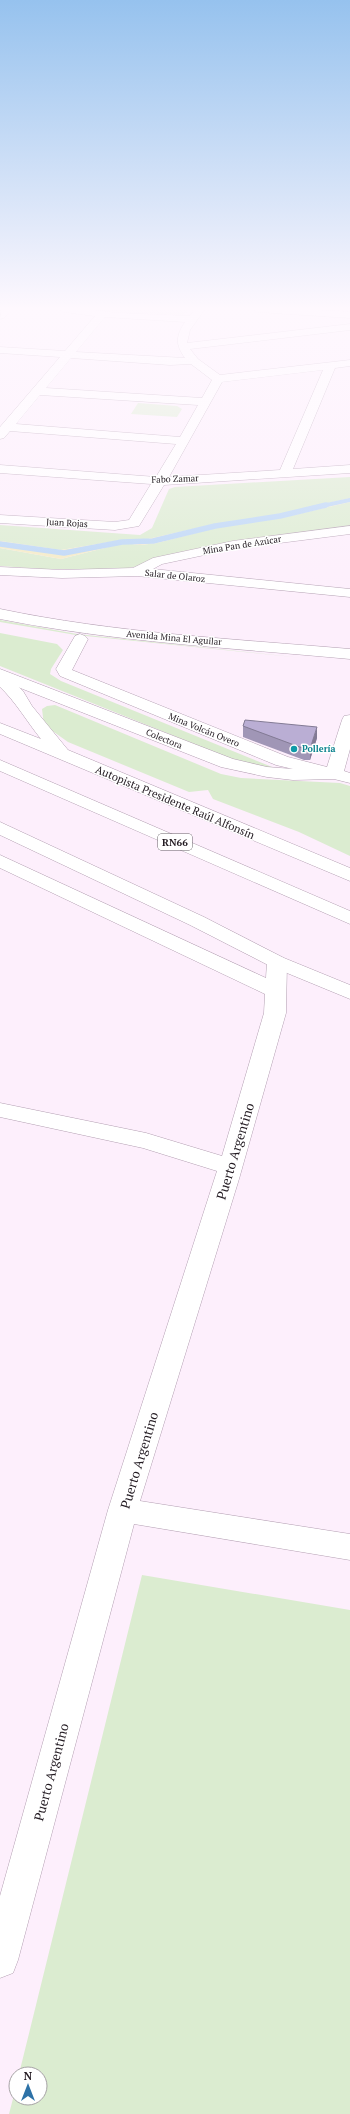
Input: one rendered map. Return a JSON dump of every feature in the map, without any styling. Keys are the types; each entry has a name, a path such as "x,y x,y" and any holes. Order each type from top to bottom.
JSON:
{"main road":[{"path":"4,431 23,408"},
{"path":"159,481 184,441 201,408"},
{"path":"285,473 313,408"},
{"path":"4,431 184,441"},
{"name":"Fabo Zamar","path":"0,469 159,481 350,469"},
{"name":"Juan Rojas","path":"0,519 114,526 134,522 159,481"},
{"name":"Mina Pan de Azúcar","path":"137,572 158,561 232,545 350,530"},
{"name":"Salar de Olaroz","path":"0,571 62,574 137,572 350,593"},
{"name":"Avenida Mina El Aguilar","path":"0,614 49,624 118,633 350,654"},
{"name":"Avenida Mina El Aguilar","path":"0,626 80,639 350,667"},
{"name":"Mina Volcán Overo","path":"80,639 64,669 66,674 282,761 342,776"},
{"name":"Colectora","path":"0,674 227,763 256,771 295,776 342,776"},
{"path":"0,678 17,694 25,708 63,755"},
{"path":"342,776 350,720"},
{"name":"Autopista Presidente Raúl Alfonsín","path":"0,728 350,875"},
{"name":"RN66","path":"0,765 350,918"},
{"path":"0,828 197,921 276,962 350,994"},
{"path":"0,861 276,991"},
{"path":"310,901 336,924 350,930"},
{"name":"Puerto Argentino","path":"0,1960 123,1510 230,1167 275,1013 276,962"},
{"path":"0,1110 146,1141 230,1167"},
{"path":"123,1510 350,1548"}],"green space":[{"path":"135,408 180,408 182,409 177,417 131,414"},
{"path":"350,477 350,498 277,515 211,525 139,541 122,540 61,550 0,541 0,525 140,535 152,528 169,489 175,487"},
{"path":"350,502 350,527 123,569 42,569 0,566 0,548 61,559 124,543 140,545 157,543 215,528 281,518"},
{"path":"0,620 77,634 303,658 76,635 0,622"},
{"path":"0,633 57,644 63,650 51,669 50,674 61,681 277,769 254,766 224,756 0,666"},
{"path":"55,705 221,774 241,778 340,783 350,786 350,856 299,832 213,799 208,790 189,792 68,742 44,725 42,709 47,706"},
{"path":"142,1575 350,1610 350,2114 9,2114 11,2106 48,2106 48,2066 21,2066"}],"sand":[{"path":"350,498 350,502 281,518 215,528 157,543 140,545 124,543 61,559 0,548 0,541 61,550 122,540 139,541 211,525 277,515"}],"building":[{"path":"245,720 317,727 310,749 305,749 243,726"}],"waterway":[{"path":"322,506 350,500"},
{"path":"0,544 64,553 122,542 153,541 215,526 280,516 326,505"}],"place":[{"name":"Pollería","path":"294,749"}]}
